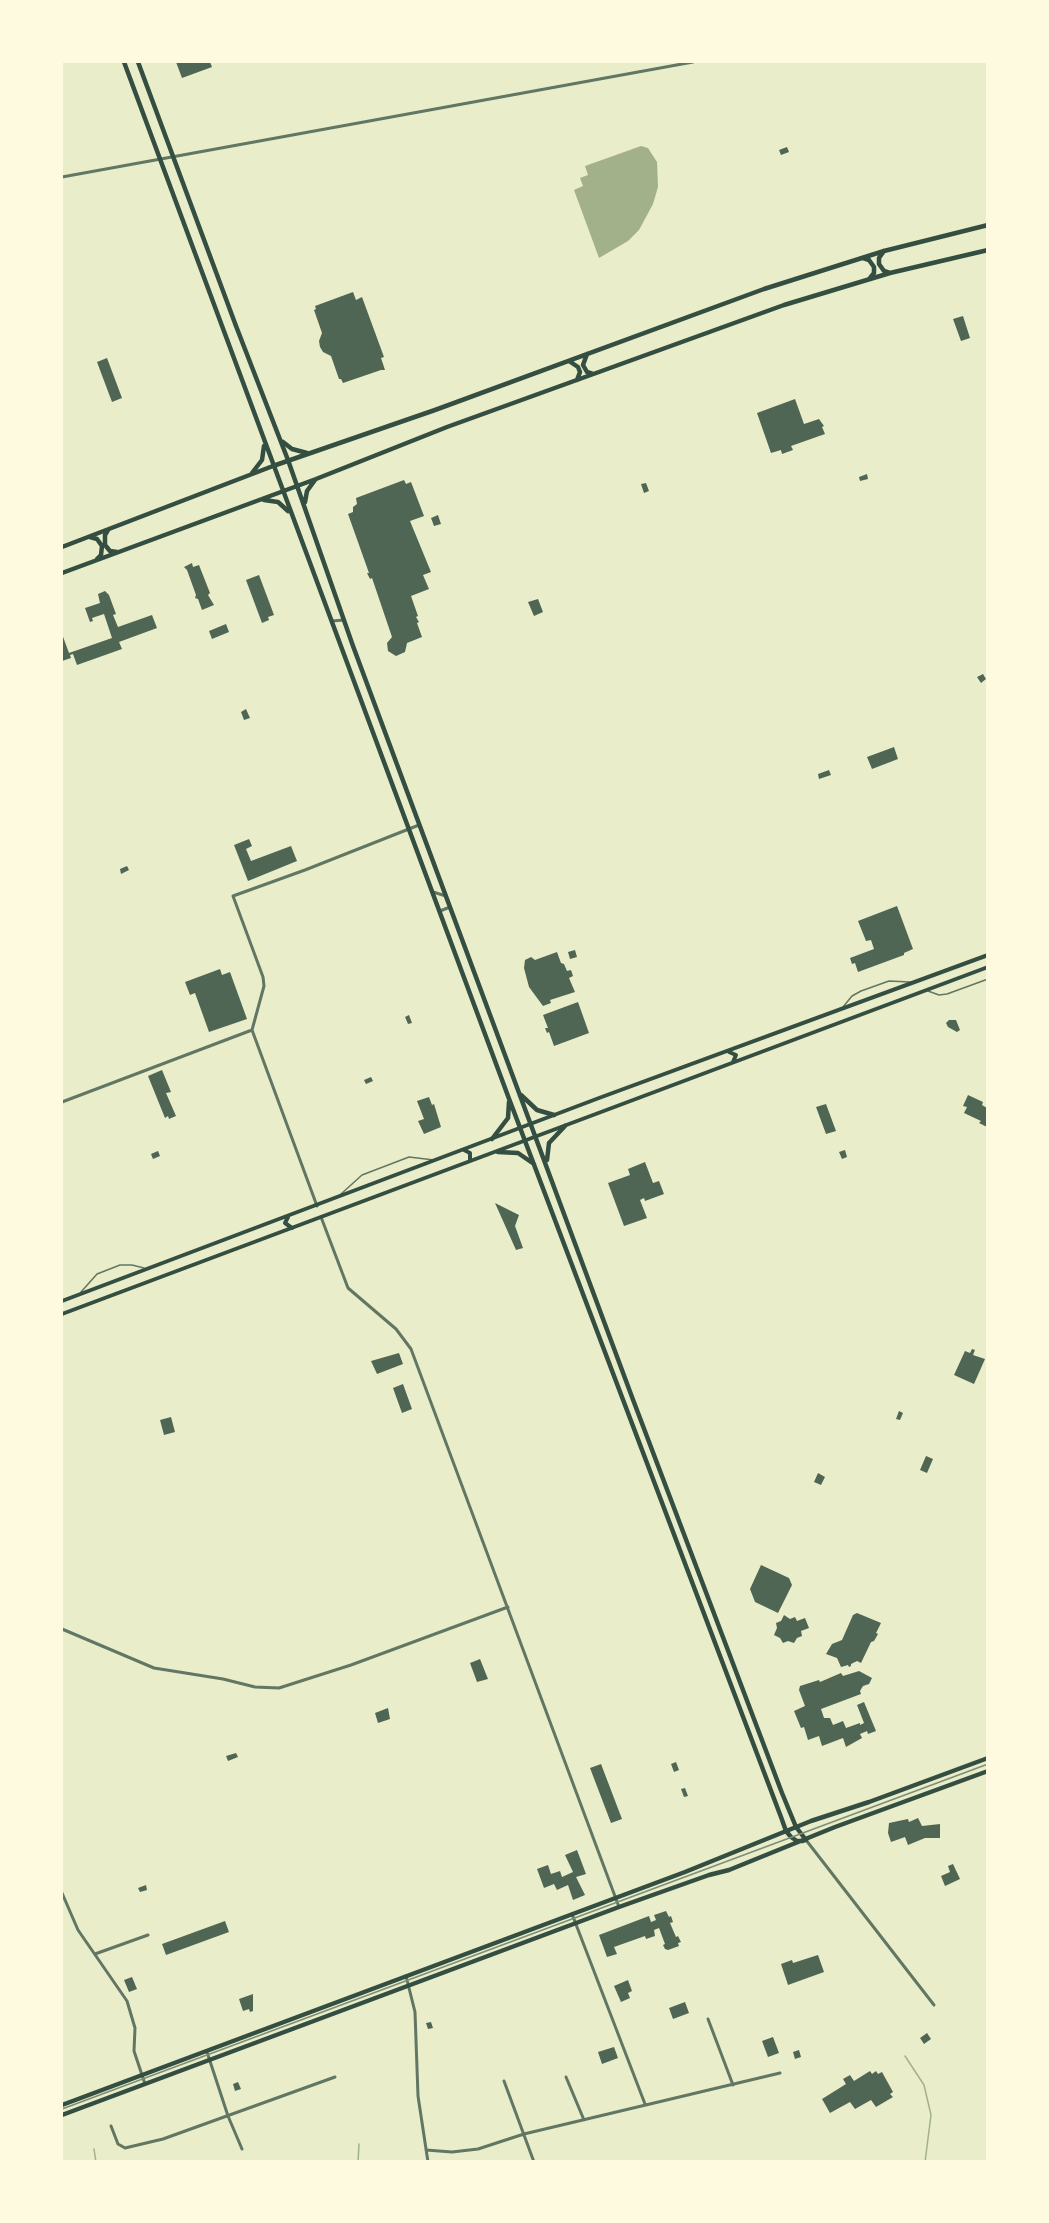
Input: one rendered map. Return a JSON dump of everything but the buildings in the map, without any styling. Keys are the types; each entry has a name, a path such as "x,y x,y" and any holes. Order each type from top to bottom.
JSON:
{"main road":[{"path":"124,62 508,1096 786,1831 795,1840 805,1840"},
{"path":"138,62 298,486 365,679 632,1397 796,1827 805,1840"},
{"path":"62,547 307,453 435,410 764,289 884,251 987,225"},
{"path":"62,573 298,486 447,427 784,305 890,273 987,250"},
{"path":"884,251 879,258 879,264 884,271 890,273"},
{"path":"861,258 869,260 874,267 873,276 868,280"},
{"path":"587,354 583,358 584,367 587,372 594,374"},
{"path":"567,361 574,362 579,370 575,381"},
{"path":"279,437 287,446 307,453"},
{"path":"252,474 262,460 265,443"},
{"path":"306,508 307,491 316,479"},
{"path":"261,500 278,502 291,514"},
{"path":"111,529 105,536 105,544 110,550 118,552"},
{"path":"87,538 97,539 102,546 101,555 95,561"},
{"path":"62,1301 554,1115 987,955"},
{"path":"63,1313 467,1164 987,967"},
{"path":"830,1014 834,1024"},
{"path":"744,1046 741,1052 748,1057"},
{"path":"728,1052 733,1052 735,1055 733,1063"},
{"path":"520,1093 537,1110 554,1115"},
{"path":"492,1139 508,1118 508,1096"},
{"path":"546,1163 549,1143 565,1126"},
{"path":"462,1150 466,1150 471,1155 467,1164"},
{"path":"498,1152 518,1153 535,1166"},
{"path":"288,1216 285,1223 292,1228"},
{"path":"272,1222 280,1226 276,1234"},
{"path":"62,2105 616,1898 796,1827 987,1758"},
{"path":"62,2115 619,1907 729,1870 987,1771"}],"street":[{"path":"62,177 693,62"},
{"path":"333,621 344,620"},
{"path":"356,682 365,679"},
{"path":"383,757 393,753"},
{"path":"317,1206 252,1030 264,986 263,977 233,896 419,825"},
{"path":"433,892 446,896"},
{"path":"440,911 450,908"},
{"path":"464,974 474,971"},
{"path":"480,1020 490,1016"},
{"path":"62,1102 252,1030"},
{"path":"321,1217 348,1288 396,1329 411,1349 619,1907"},
{"path":"567,1250 577,1246"},
{"path":"624,1400 632,1397"},
{"path":"640,1444 649,1442"},
{"path":"688,1569 696,1566"},
{"path":"62,1629 154,1668 223,1679 255,1687 279,1688 371,1658 508,1606"},
{"path":"805,1840 934,2005"},
{"path":"62,1893 78,1930 127,2001 134,2022 134,2051 145,2084"},
{"path":"572,1914 645,2104"},
{"path":"95,1954 148,1935"},
{"path":"406,1976 415,2012 418,2096 428,2162"},
{"path":"708,2019 733,2085"},
{"path":"206,2051 242,2149"},
{"path":"426,2150 452,2152 478,2149 524,2134 780,2073"},
{"path":"111,2126 118,2144 125,2148 163,2139 335,2077"},
{"path":"566,2077 584,2120"},
{"path":"504,2081 534,2162"}],"lane":[{"path":"927,990 939,995 947,994 987,980"},
{"path":"841,1010 852,996 871,988 890,981 914,982"},
{"path":"337,1198 362,1175 409,1157 438,1160"},
{"path":"78,1295 97,1274 120,1265 148,1269"}],"shaded area":[{"path":"641,146 648,148 657,162 658,187 653,204 639,230 628,241 599,258 574,190 583,186 580,178 588,175 585,166"}],"waterway":[{"path":"905,2056 924,2085 931,2115 925,2162"},
{"path":"358,2162 359,2144"},
{"path":"94,2149 96,2162"}],"tram line":[{"path":"62,2109 988,1764"}]}
